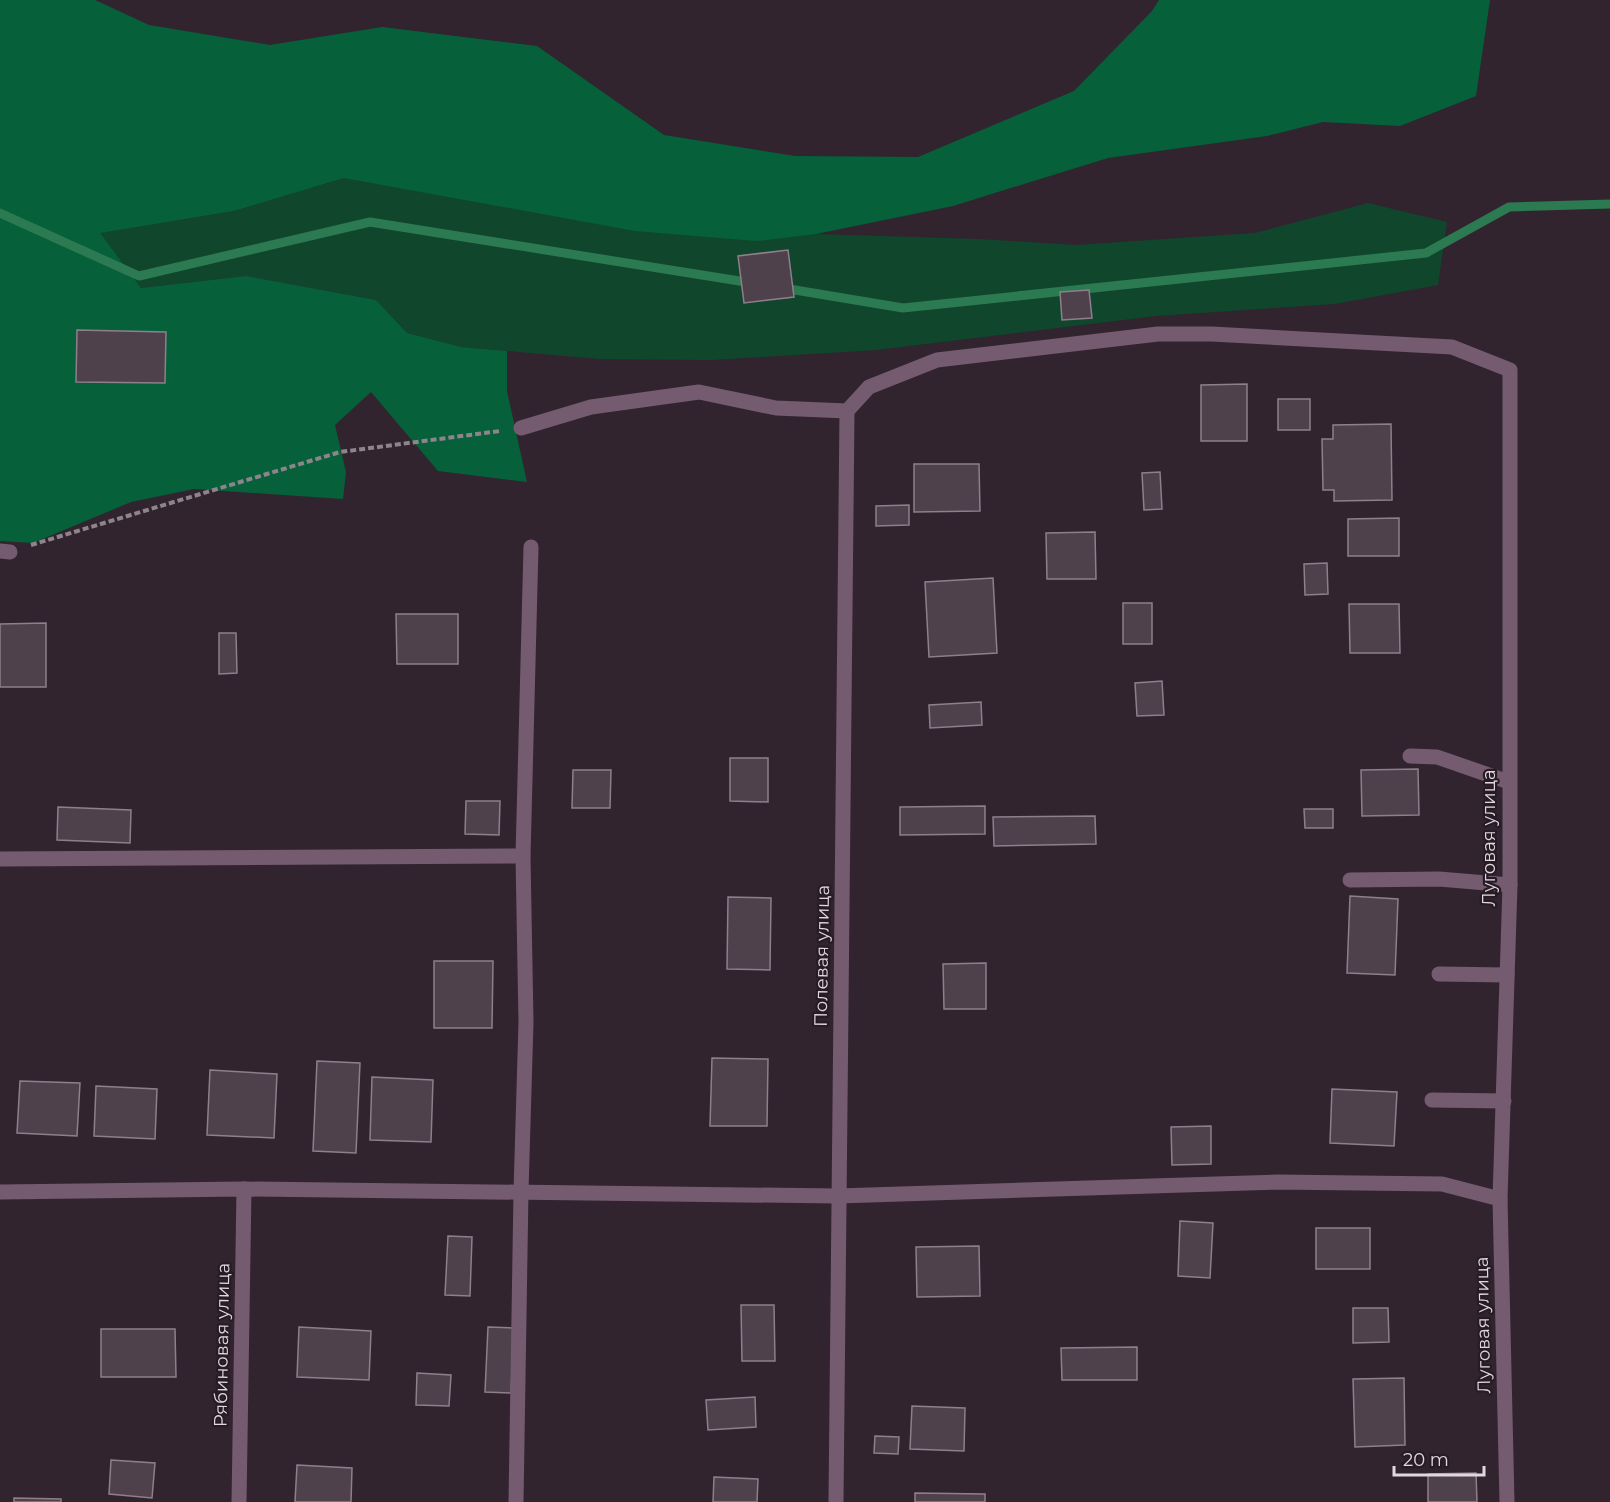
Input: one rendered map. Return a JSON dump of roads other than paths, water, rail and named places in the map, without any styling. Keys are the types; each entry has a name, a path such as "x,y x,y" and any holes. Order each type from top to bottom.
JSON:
{"street":[{"name":"Луговая улица","path":"847,411 869,387 937,360 1158,334 1212,334 1452,347 1510,370 1510,885 1500,1199 1507,1502"},
{"path":"521,428 591,407 699,392 776,408 847,411"},
{"name":"Полевая улица","path":"836,1502 847,411"},
{"path":"516,1502 526,1022 523,856 531,547"},
{"path":"1410,756 1437,757 1509,782"},
{"path":"0,859 523,856"},
{"path":"1350,880 1439,879 1510,885"},
{"path":"1439,974 1507,975"},
{"path":"1432,1100 1504,1101"},
{"path":"0,1192 244,1189 838,1196 1288,1182 1442,1184 1500,1199"},
{"name":"Рябиновая улица","path":"239,1502 244,1189"}],"waterway":[{"path":"783,288 903,308 1426,253 1509,207 1610,204"},
{"path":"0,213 139,276 370,222 752,283"}]}
